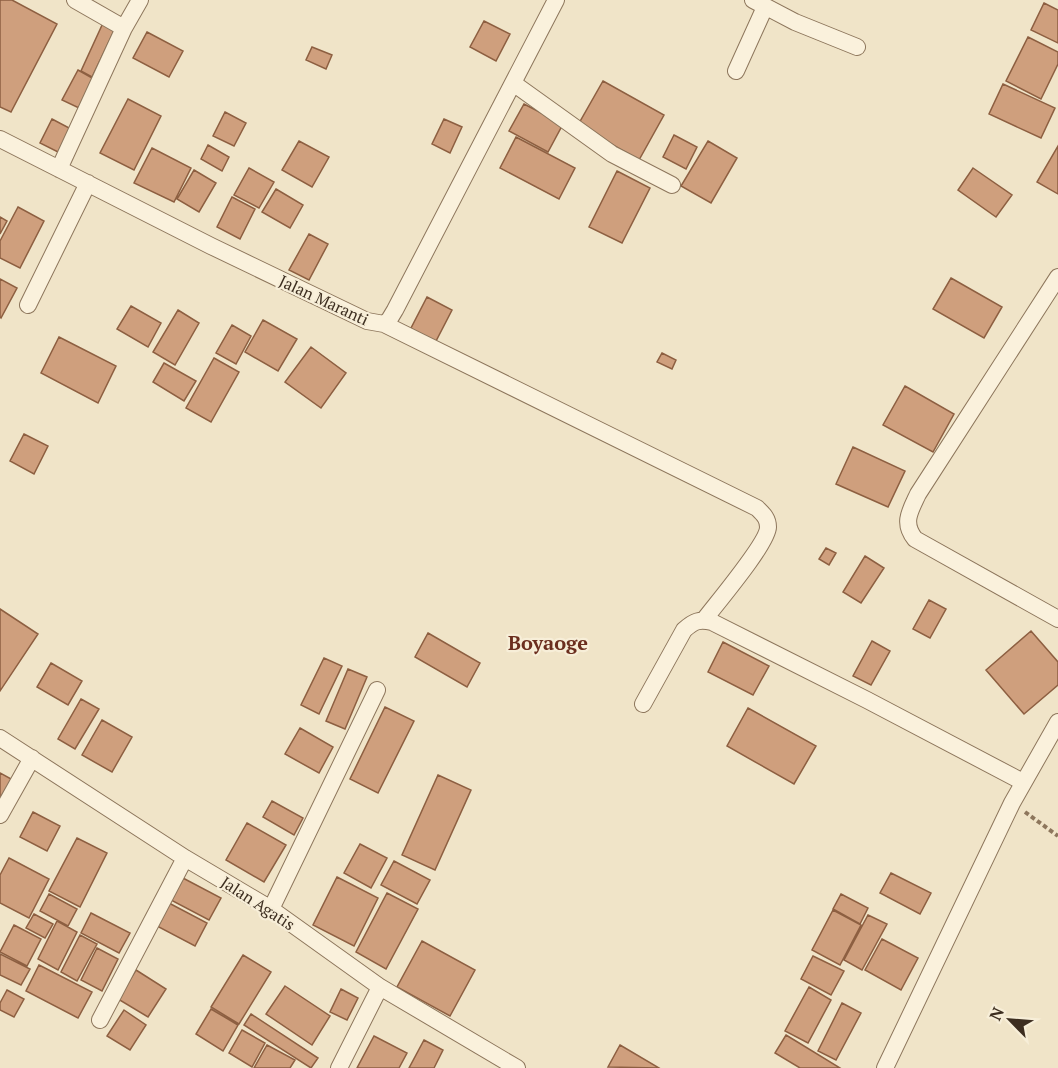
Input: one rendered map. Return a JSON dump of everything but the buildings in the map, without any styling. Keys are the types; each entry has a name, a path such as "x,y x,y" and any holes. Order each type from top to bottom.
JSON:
{"street":[{"path":"75,0 124,28"},
{"path":"59,169 124,28 140,0"},
{"name":"Jalan Maranti","path":"0,139 357,316 375,324 384,324 389,320 556,0"},
{"path":"736,71 759,4 795,22 857,47"},
{"path":"513,83 612,154 672,185"},
{"path":"28,305 88,183"},
{"path":"1058,277 918,494 908,519 908,531 915,539 1058,619"},
{"path":"384,324 757,508 767,518 769,530 758,549 704,620"},
{"path":"643,704 684,630 694,621 704,620 867,700 1023,782"},
{"path":"271,909 377,690"},
{"path":"885,1068 1012,803 1058,722"},
{"name":"Jalan Agatis","path":"0,738 185,858 271,909 380,987 517,1068"},
{"path":"0,815 32,759"},
{"path":"100,1020 185,858"},
{"path":"339,1068 380,987"}],"path":[{"path":"1012,803 1058,836"}],"district":[{"name":"Boyaoge","path":"548,642"}]}
